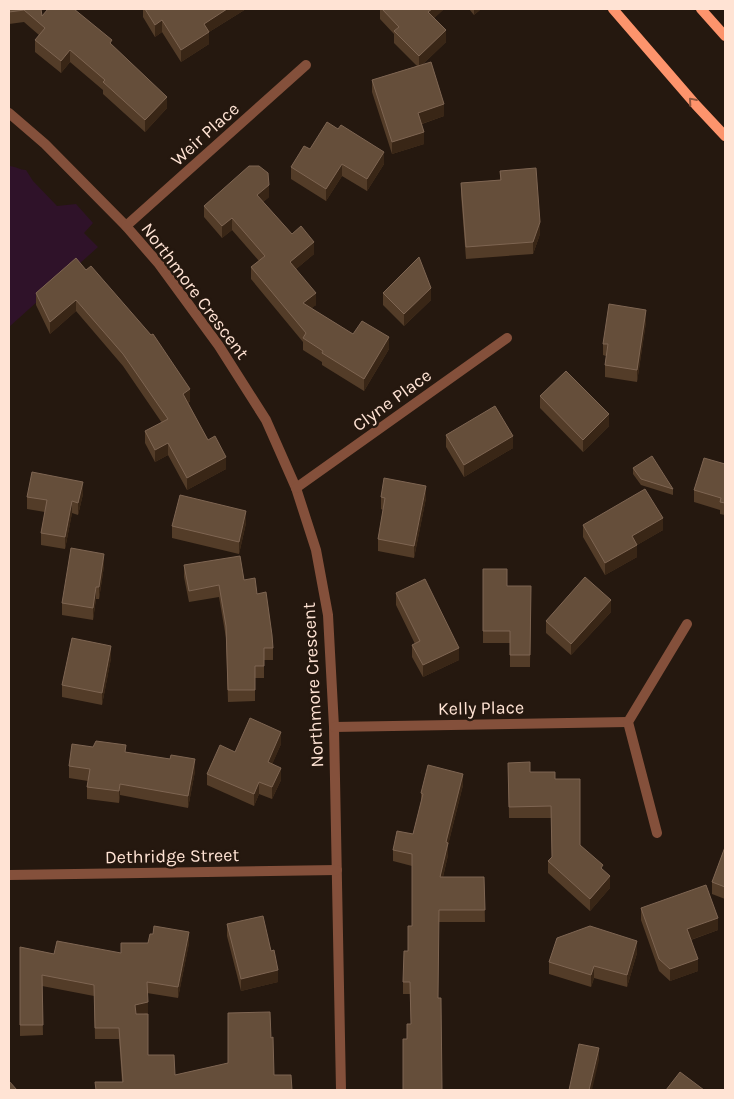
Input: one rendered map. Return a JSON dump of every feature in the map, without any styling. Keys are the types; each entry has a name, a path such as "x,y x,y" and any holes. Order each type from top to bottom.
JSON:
{"main road":[{"path":"613,9 696,106 725,136"},
{"path":"701,9 725,36"}],"street":[{"name":"Weir Place","path":"126,226 306,65"},
{"name":"Northmore Crescent","path":"12,116 45,144 126,226 158,264 219,346 266,420 296,488 316,550 328,615 334,727 341,1090"},
{"path":"9,127 12,116"},
{"name":"Clyne Place","path":"296,488 507,338"},
{"path":"657,833 628,722 687,624"},
{"name":"Kelly Place","path":"334,727 628,722"},
{"name":"Dethridge Street","path":"9,874 337,870"}],"shaded area":[{"path":"9,166 26,170 33,181 57,206 76,204 93,223 84,233 98,247 9,327"}],"building":[{"path":"9,9 41,9 42,16 48,9 74,9 112,40 110,43 167,97 145,120 103,82 105,80 70,50 61,61 35,40 45,28 24,10 9,12"},
{"path":"145,9 227,9 204,24 209,32 181,50 162,20 155,25"},
{"path":"382,9 432,9 428,12 446,30 419,56 394,31 399,27"},
{"path":"431,62 444,104 418,113 424,132 392,142 372,80"},
{"path":"327,122 338,129 341,125 384,152 367,179 342,164 326,189 291,167 304,146 310,149"},
{"path":"249,166 259,166 268,173 269,185 257,195 292,234 301,226 314,242 290,262 316,293 303,303 353,334 362,321 389,337 364,379 322,353 323,351 303,338 306,333 251,267 265,256 232,218 222,226 204,206"},
{"path":"536,168 540,222 533,242 466,247 461,183 501,180 500,171"},
{"path":"419,257 431,288 404,314 383,293"},
{"path":"76,258 86,270 91,266 151,335 153,334 190,389 183,394 208,440 215,436 226,457 187,478 168,443 155,450 145,431 168,419 123,354 76,300 50,322 36,293"},
{"path":"609,304 646,310 637,370 605,365 608,344 603,344"},
{"path":"566,371 609,414 583,440 540,396"},
{"path":"495,406 513,436 464,465 446,435"},
{"path":"652,456 673,489 641,479 633,468"},
{"path":"704,458 725,464 725,503 720,502 721,498 694,490"},
{"path":"32,472 83,482 78,503 72,501 65,537 41,533 47,500 27,497"},
{"path":"384,478 426,486 414,546 378,539 385,498 381,497"},
{"path":"645,489 663,518 632,536 637,545 605,563 583,525"},
{"path":"180,495 246,511 239,542 172,526"},
{"path":"71,548 104,554 99,587 96,587 93,608 62,603"},
{"path":"240,556 244,580 255,578 257,594 266,592 272,635 273,648 264,648 264,666 255,666 255,690 228,690 226,626 219,585 189,591 184,565"},
{"path":"483,569 507,569 507,586 531,586 530,655 510,655 510,631 483,631"},
{"path":"585,577 611,600 571,644 546,621"},
{"path":"425,579 459,648 423,665 412,645 420,641 396,593"},
{"path":"72,638 111,646 102,693 62,685"},
{"path":"250,718 281,732 268,762 281,768 272,787 259,782 254,794 207,774 220,745 235,752"},
{"path":"96,741 126,745 125,752 170,759 171,755 195,759 188,796 120,784 119,791 87,787 90,769 69,766 72,744 93,747"},
{"path":"530,762 530,772 555,772 555,779 580,779 580,845 603,865 601,868 610,876 590,899 548,861 552,857 551,806 509,807 508,763"},
{"path":"428,765 463,774 446,842 448,843 440,877 484,877 485,910 439,910 438,998 441,998 442,1090 403,1090 403,1039 407,1039 407,1024 411,1024 410,982 403,982 404,951 408,951 408,926 412,926 412,854 393,850 397,831 413,834"},
{"path":"725,847 725,887 712,882"},
{"path":"706,885 718,918 687,929 698,959 670,969 659,959 641,908"},
{"path":"263,916 271,951 274,950 278,970 241,979 227,924"},
{"path":"154,926 189,932 178,987 147,982 148,1002 135,1005 136,1014 148,1014 148,1055 174,1055 175,1075 228,1063 228,1013 270,1012 274,1075 291,1075 292,1090 96,1090 95,1082 123,1082 119,1028 95,1028 94,985 42,975 43,1025 20,1025 20,947 54,954 57,941 121,953 121,943 148,943 150,934 153,934"},
{"path":"590,926 637,941 627,975 594,966 591,975 549,962 557,938"},
{"path":"579,1044 599,1048 589,1090 569,1090"},
{"path":"680,1072 704,1090 666,1090"},
{"path":"9,1081 17,1090 9,1090"}]}
